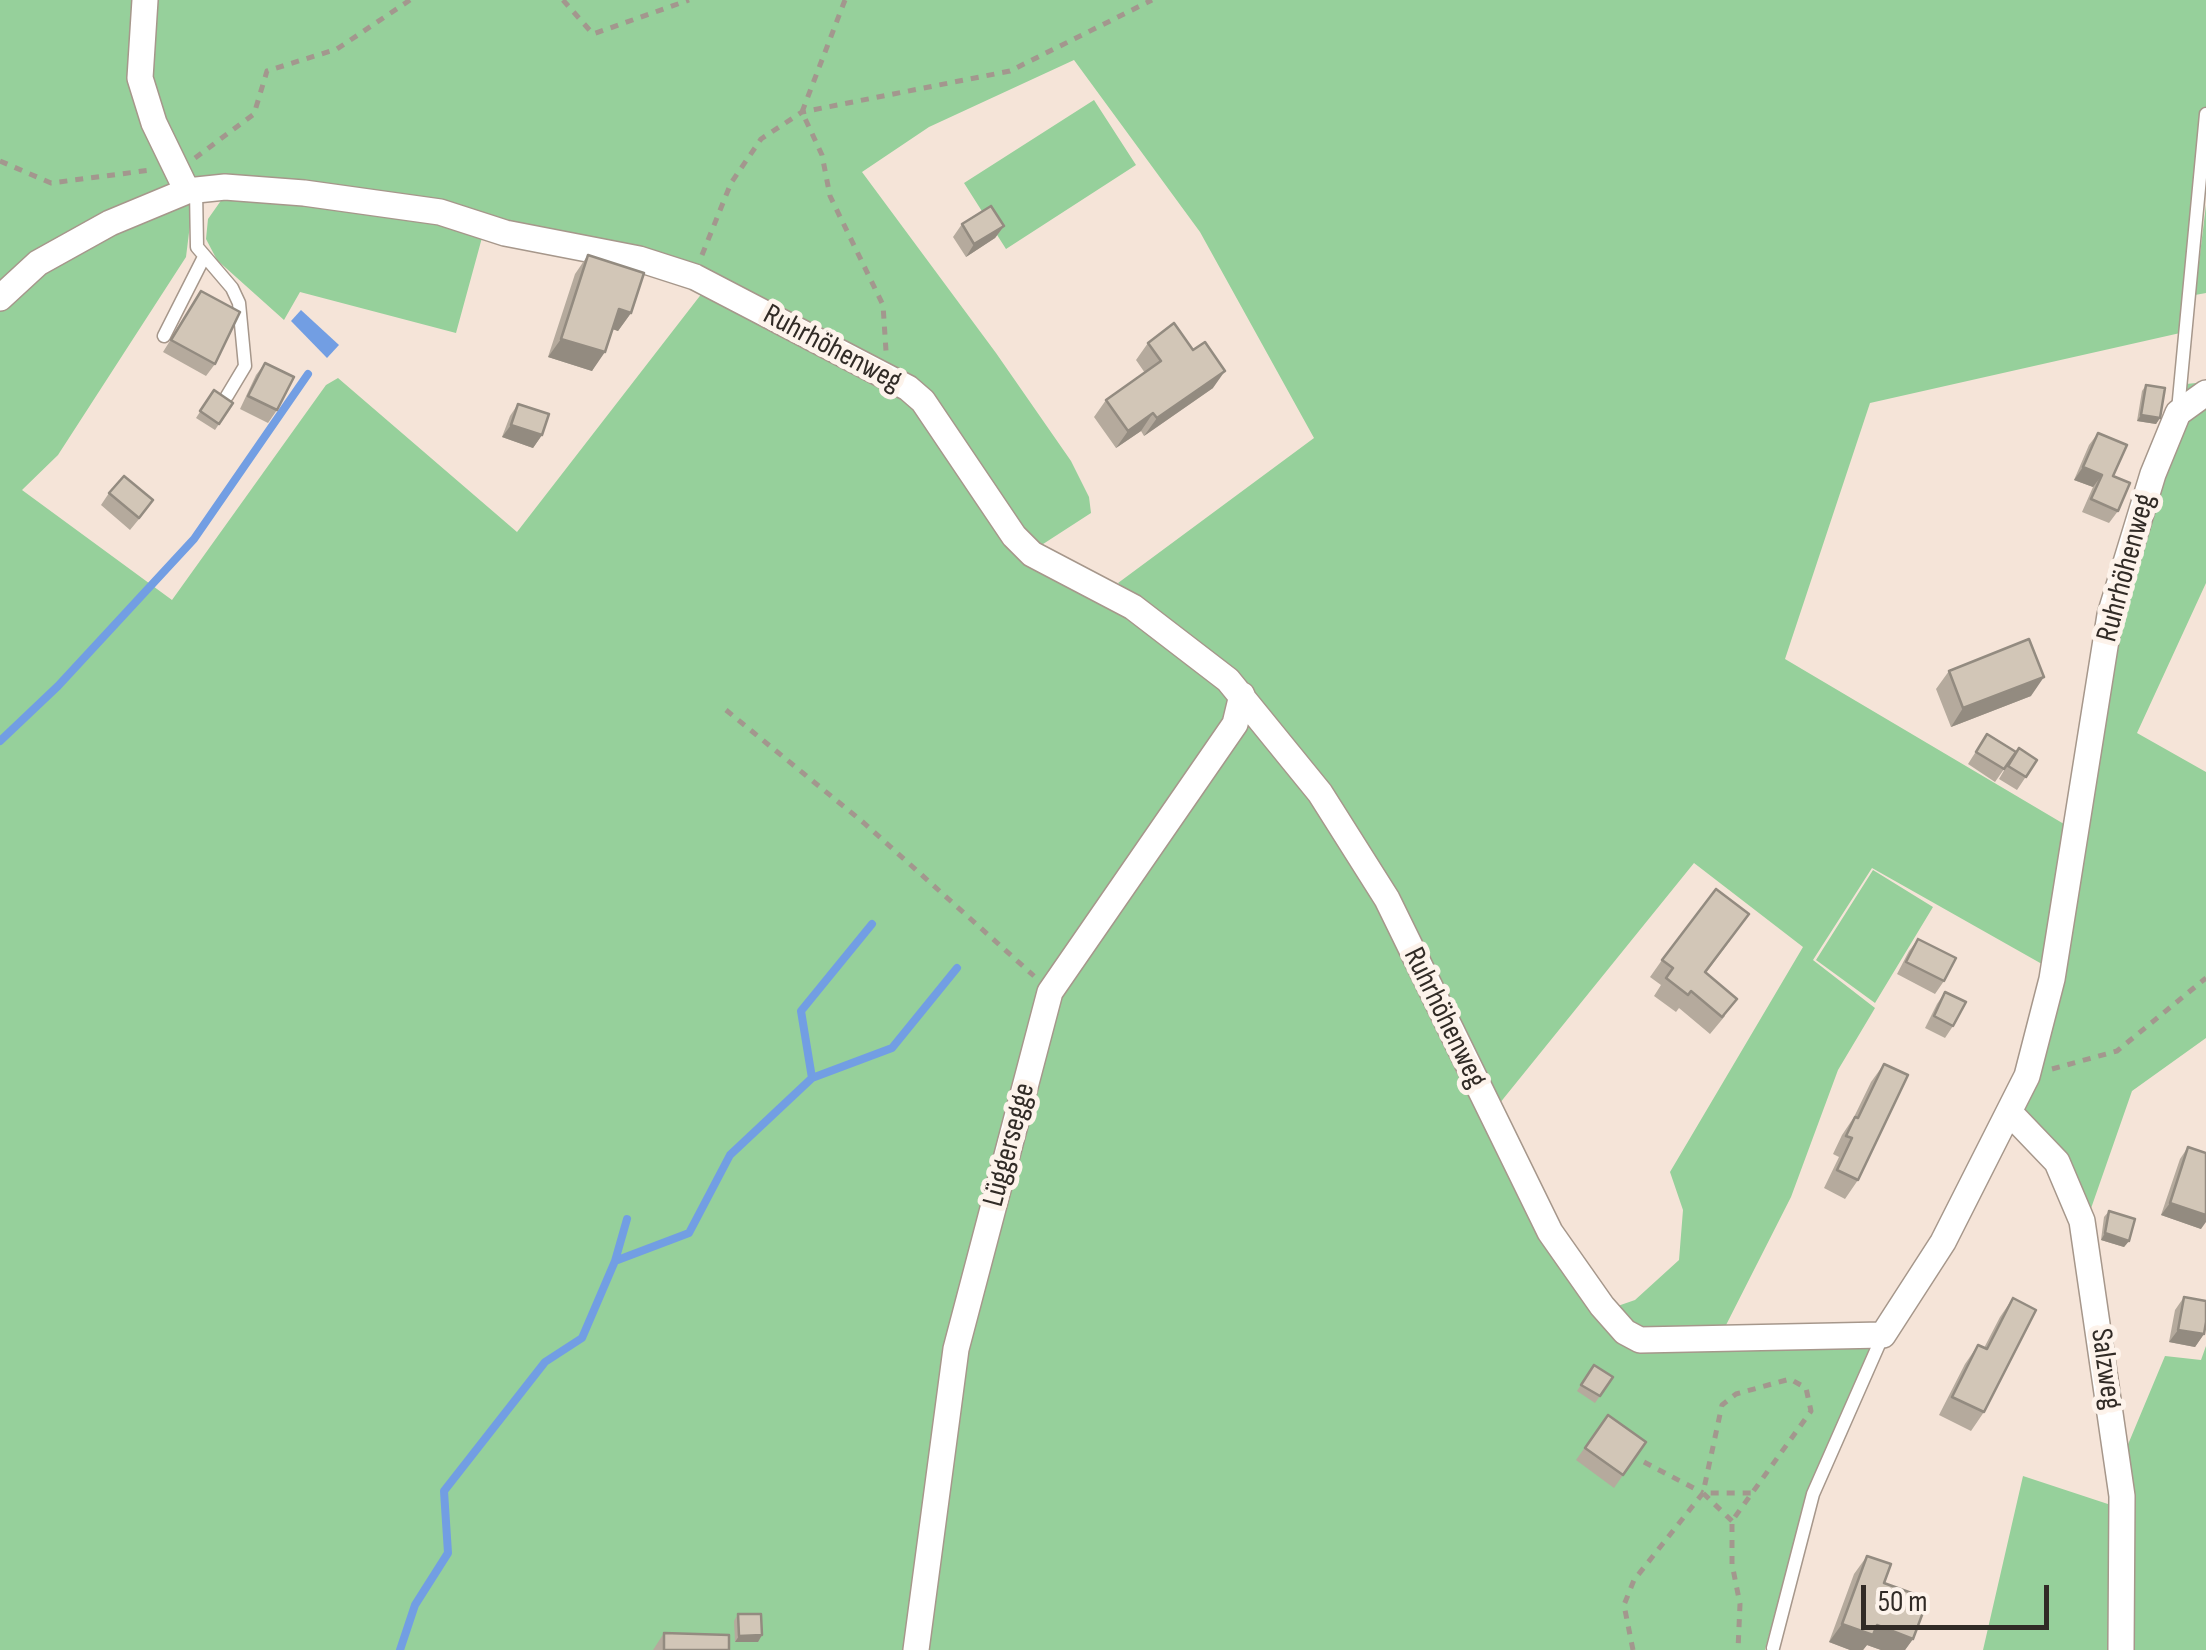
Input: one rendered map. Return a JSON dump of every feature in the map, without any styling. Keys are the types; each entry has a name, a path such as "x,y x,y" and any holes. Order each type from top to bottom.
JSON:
{"street":[{"path":"145,0 140,78 186,183"},
{"name":"Ruhrhöhenweg","path":"0,298 38,263 186,183 304,193 440,212 505,234 639,260 695,277 881,371 923,401 1014,536 1032,554 1133,607 1242,695 1320,793 1387,900 1537,1208 1581,1277 1626,1332 1640,1340 1882,1336 1943,1242 2027,1076 2052,979 2110,615 2153,474 2178,413"},
{"path":"2178,413 2206,394"},
{"name":"Lüggersegge","path":"916,1650 956,1349 1050,992 1234,724 1242,695"},
{"name":"Salzweg","path":"2010,1113 2057,1162 2082,1221 2124,1509 2122,1650"}],"lane":[{"name":"Ruhrhöhenweg","path":"2178,413 2206,114"},
{"path":"186,183 198,247 232,288 239,303 245,366 227,396"},
{"path":"164,336 204,258"},
{"path":"1773,1648 1813,1494 1882,1336"}],"path":[{"path":"0,160 50,183 186,183 212,149 254,114 267,70 337,48 410,0"},
{"path":"563,0 593,34 689,0"},
{"path":"845,0 802,112 822,155 830,196 883,306 888,342 881,371"},
{"path":"695,277 731,183 761,139 802,112 1010,71 1152,0"},
{"path":"726,710 864,823 1050,992"},
{"path":"2027,1076 2117,1051 2206,978"},
{"path":"1633,1650 1624,1604 1634,1580 1703,1492 1722,1404 1736,1394 1790,1379 1806,1388 1811,1411 1732,1521 1732,1564 1740,1604 1738,1650"},
{"path":"1644,1462 1703,1492 1732,1521"},
{"path":"1703,1492 1751,1493"}],"green space":[{"path":"0,0 2206,0 2206,117 2189,331 1870,403 1785,659 2069,827 2049,968 1872,868 1813,960 1875,1008 1838,1070 1791,1197 1723,1331 1638,1336 1609,1309 1635,1300 1679,1260 1683,1210 1670,1172 1803,947 1694,863 1495,1109 1393,896 1248,690 1118,583 1314,438 1200,232 1074,60 929,127 862,172 996,353 1071,461 1089,497 1091,513 1040,546 1023,535 925,395 695,273 536,237 185,188 0,292"},
{"path":"1094,100 1136,165 1006,249 964,183"},
{"path":"194,192 186,257 58,455 22,490 172,600 326,385 338,378 517,532 706,288 910,396 1015,545 1093,587 1231,689 1383,902 1552,1247 1638,1345 1873,1346 1807,1493 1765,1650 0,1650 0,304 41,265"},
{"path":"227,192 378,210 483,234 456,333 300,292 284,320 217,260 206,239 208,219"},
{"path":"2206,205 2206,293 2195,295"},
{"path":"2206,382 2206,583 2137,733 2206,772 2206,1038 2132,1091 2088,1217 2014,1110 2115,616 2186,384"},
{"path":"1873,870 1933,907 1875,1003 1816,960"},
{"path":"2206,1346 2206,1650 2125,1650 2124,1454 2165,1356 2201,1360"},
{"path":"2023,1476 2120,1508 2117,1650 1983,1650"}],"water":[{"path":"301,310 339,345 327,358 291,321"}],"building":[{"path":"991,206 1004,226 974,244 962,224"},
{"path":"588,255 644,273 631,313 619,309 605,352 561,339"},
{"path":"201,291 240,312 215,364 171,340"},
{"path":"1174,323 1193,350 1205,342 1225,371 1157,418 1153,413 1128,431 1106,400 1161,361 1148,343"},
{"path":"265,363 294,377 277,410 248,396"},
{"path":"2146,385 2165,388 2160,418 2141,415"},
{"path":"214,390 233,403 219,424 200,411"},
{"path":"518,404 549,414 542,435 511,425"},
{"path":"2098,433 2127,445 2113,476 2130,483 2118,511 2091,499 2102,475 2083,467"},
{"path":"124,476 153,500 139,518 109,493"},
{"path":"2029,639 2044,677 1963,708 1949,671"},
{"path":"1987,734 2016,752 2004,769 1976,752"},
{"path":"2019,748 2037,760 2026,777 2008,766"},
{"path":"1716,889 1749,914 1705,972 1737,999 1722,1017 1691,991 1688,995 1666,978 1673,968 1662,960"},
{"path":"1918,939 1956,958 1944,981 1906,962"},
{"path":"1945,992 1966,1002 1953,1026 1934,1016"},
{"path":"1884,1064 1908,1075 1858,1180 1837,1170 1852,1138 1846,1136"},
{"path":"2188,1147 2206,1153 2206,1215 2170,1203"},
{"path":"2109,1211 2135,1219 2129,1241 2105,1233"},
{"path":"2184,1297 2206,1301 2204,1334 2178,1330"},
{"path":"2013,1298 2036,1310 1984,1412 1952,1397 1978,1345 1987,1349"},
{"path":"1594,1365 1613,1377 1600,1396 1581,1385"},
{"path":"1608,1415 1646,1442 1623,1475 1585,1448"},
{"path":"1867,1556 1891,1564 1884,1583 1928,1599 1913,1639 1877,1625 1873,1635 1842,1624"},
{"path":"738,1614 761,1614 762,1635 739,1636"},
{"path":"664,1633 729,1635 729,1650 664,1650"}],"waterway":[{"path":"0,741 58,686 194,539 308,374"},
{"path":"812,1078 801,1011 872,924"},
{"path":"400,1650 415,1605 448,1553 444,1491 545,1362 582,1338 615,1261 689,1233 730,1155 812,1078 892,1048 957,968"},
{"path":"615,1261 627,1219"}]}
